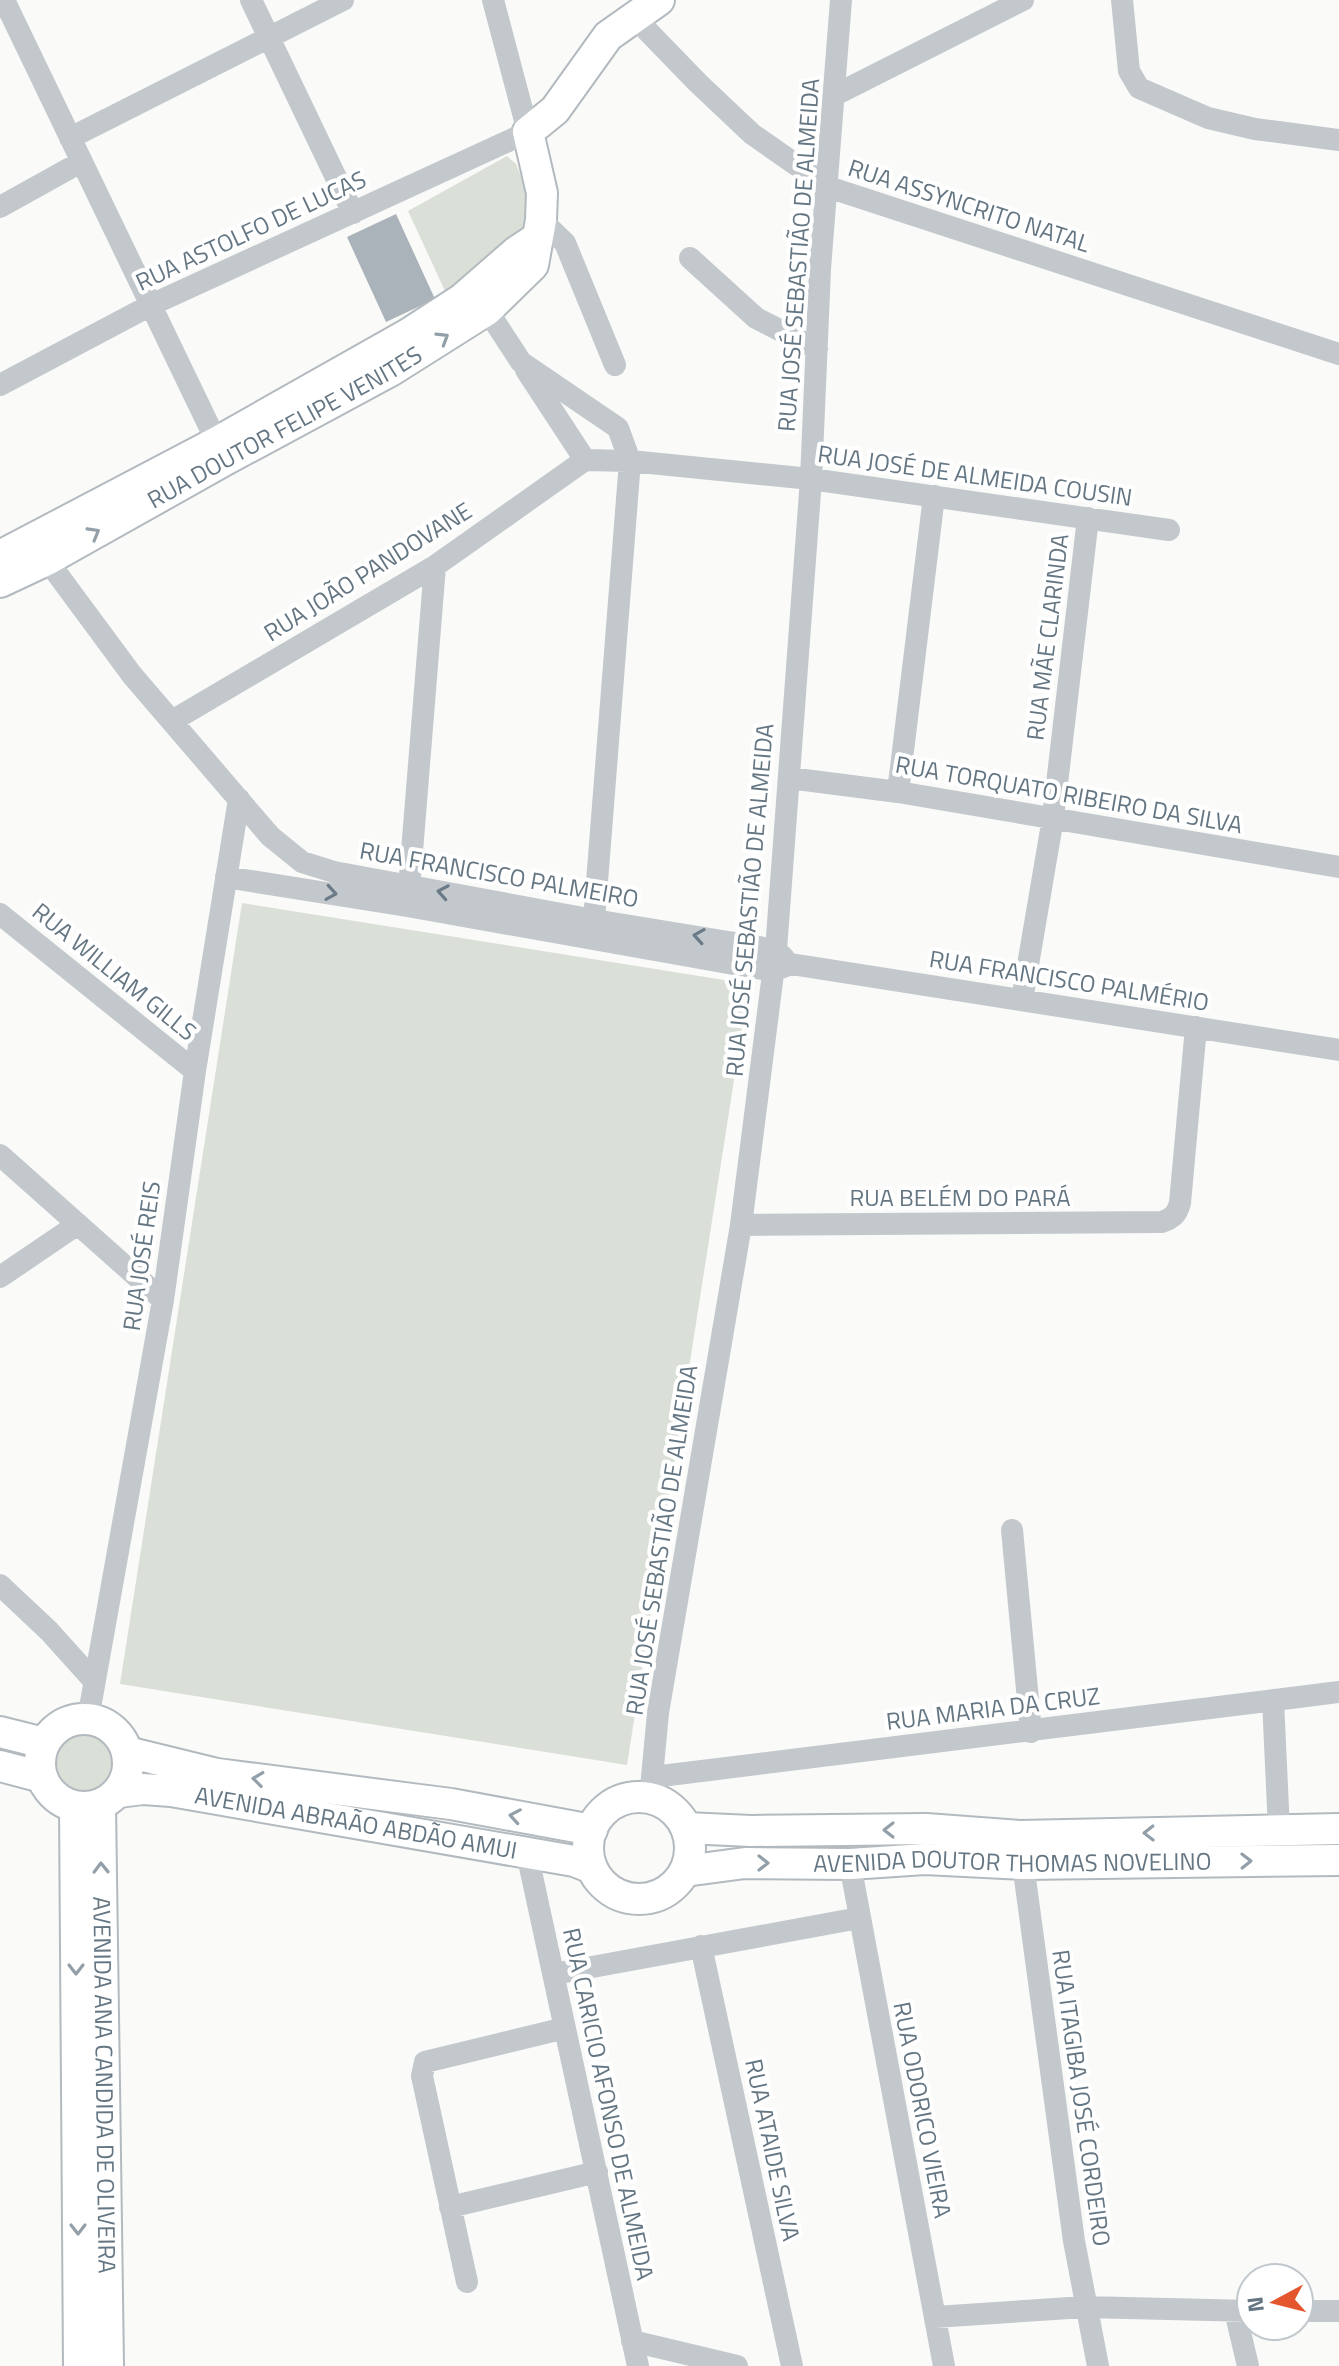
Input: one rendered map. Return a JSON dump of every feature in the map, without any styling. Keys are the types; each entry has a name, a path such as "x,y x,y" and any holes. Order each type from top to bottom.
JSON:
{"main road":[{"path":"528,132 555,110 608,36 659,0"},
{"name":"RUA DOUTOR FELIPE VENITES","path":"0,556 392,370 487,310 533,265 539,229 540,175 528,132"},
{"name":"RUA DOUTOR FELIPE VENITES","path":"0,582 47,560 462,299 539,229"},
{"path":"88,1719 109,1726 117,1733 127,1752 129,1766 126,1780 98,1802 54,1797 42,1777 40,1754 44,1743 62,1724 88,1719"},
{"path":"0,1732 44,1743"},
{"name":"AVENIDA ABRAÃO ABDÃO AMUI","path":"127,1752 217,1774 451,1804 592,1830"},
{"path":"0,1766 42,1777"},
{"path":"651,1788 678,1814 686,1828 690,1842 685,1871 675,1885 662,1894 646,1899 629,1899 607,1887 592,1868 589,1855 592,1830 599,1817 622,1800 651,1788"},
{"name":"AVENIDA ABRAÃO ABDÃO AMUI","path":"98,1802 143,1789 171,1791 574,1861 592,1868"},
{"name":"AVENIDA ANA CANDIDA DE OLIVEIRA","path":"79,2366 98,1802"},
{"name":"AVENIDA ANA CANDIDA DE OLIVEIRA","path":"98,1802 108,2366"},
{"name":"AVENIDA DOUTOR THOMAS NOVELINO","path":"686,1828 751,1831 926,1829 1021,1850 1339,1860"},
{"name":"AVENIDA DOUTOR THOMAS NOVELINO","path":"685,1871 745,1863 850,1864 1279,1830 1339,1829"}],"street":[{"path":"4,0 8,31 70,138 221,451"},
{"path":"251,0 353,213"},
{"path":"70,138 343,0"},
{"path":"493,0 528,132"},
{"name":"RUA JOSÉ SEBASTIÃO DE ALMEIDA","path":"651,1788 658,1713 741,1225 780,962 789,778 811,479 820,269 841,0"},
{"path":"835,95 1023,0"},
{"path":"1122,0 1129,71 1139,88 1208,118 1255,129 1339,140"},
{"name":"RUA ASSYNCRITO NATAL","path":"634,17 752,134 828,187 1339,354"},
{"name":"RUA ASTOLFO DE LUCAS","path":"0,385 151,305 528,132"},
{"path":"0,207 81,162"},
{"path":"539,229 565,243 615,365"},
{"path":"690,258 756,318 817,349"},
{"path":"487,310 585,460"},
{"path":"521,362 618,428 630,461 594,929"},
{"name":"RUA JOSÉ DE ALMEIDA COUSIN","path":"585,460 630,461 811,479 1169,530"},
{"name":"RUA JOÃO PANDOVANE","path":"172,721 435,566 585,460"},
{"path":"898,792 934,496"},
{"name":"RUA MÃE CLARINDA","path":"1022,1000 1053,818 1088,518"},
{"name":"RUA FRANCISCO PALMEIRO","path":"47,560 91,623 270,836 302,862 409,896"},
{"path":"409,896 435,566"},
{"name":"RUA TORQUATO RIBEIRO DA SILVA","path":"789,778 898,792 1339,867"},
{"name":"RUA JOSÉ REIS","path":"88,1719 163,1300 195,1071 239,799"},
{"path":"295,888 302,862"},
{"name":"RUA FRANCISCO PALMEIRO","path":"226,877 295,888 409,896 780,962"},
{"name":"RUA WILLIAM GILLS","path":"0,914 195,1071"},
{"name":"RUA FRANCISCO PALMÉRIO","path":"780,962 1339,1050"},
{"name":"RUA BELÉM DO PARÁ","path":"741,1225 1162,1222 1177,1214 1180,1203 1196,1027"},
{"path":"0,1155 163,1300"},
{"path":"0,1277 78,1224"},
{"path":"1012,1530 1031,1732"},
{"path":"0,1585 49,1631 94,1681"},
{"name":"RUA MARIA DA CRUZ","path":"651,1788 1031,1732 1339,1692"},
{"path":"1273,1700 1279,1830"},
{"name":"RUA ITAGIBA JOSÉ CORDEIRO","path":"1021,1850 1074,2241 1098,2366"},
{"name":"RUA CARICIO AFONSO DE ALMEIDA","path":"527,1853 638,2366"},
{"name":"RUA ODORICO VIEIRA","path":"850,1864 944,2366"},
{"path":"554,1974 859,1918"},
{"name":"RUA ATAIDE SILVA","path":"701,1946 792,2366"},
{"path":"467,2282 422,2076 425,2062 565,2028"},
{"path":"450,2207 597,2172"},
{"path":"935,2317 1085,2307 1235,2311"},
{"path":"1315,2311 1339,2311"},
{"path":"632,2341 737,2366"},
{"path":"1246,2342 1248,2366"}],"shaded area":[{"path":"507,156 516,164 526,189 528,215 519,234 446,293 408,211"},
{"path":"242,903 749,984 627,1765 120,1684"},
{"path":"84,1728 104,1734 114,1744 120,1764 114,1784 104,1794 84,1800 64,1794 54,1784 48,1764 54,1744 64,1734"}],"building":[{"path":"396,214 435,299 386,322 347,237"}]}
